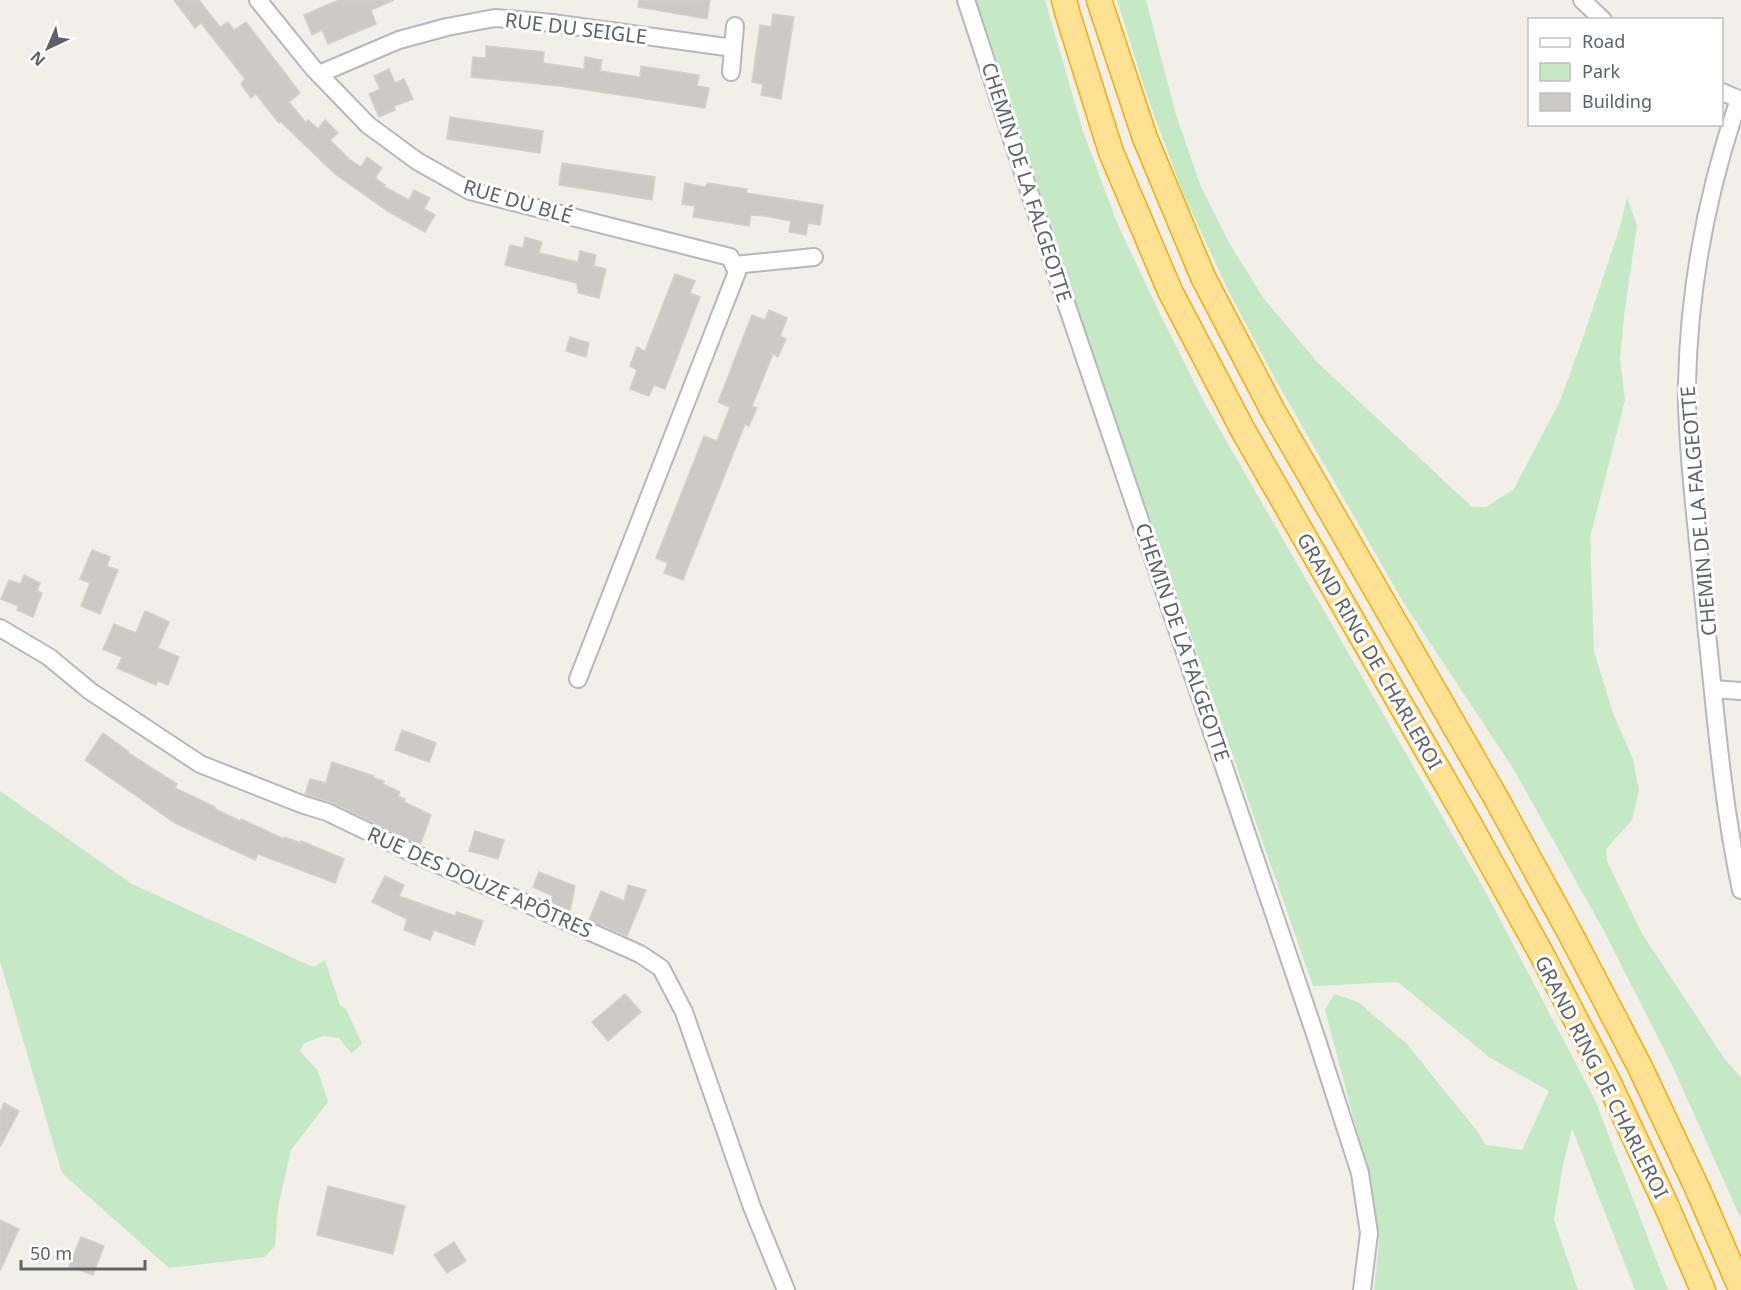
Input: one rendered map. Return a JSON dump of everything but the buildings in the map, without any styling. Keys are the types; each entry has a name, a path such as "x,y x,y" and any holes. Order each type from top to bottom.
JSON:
{"highway":[{"name":"GRAND RING DE CHARLEROI","path":"1064,0 1111,152 1170,291 1244,432 1541,953 1609,1083 1703,1290"},
{"name":"GRAND RING DE CHARLEROI","path":"1099,0 1144,138 1203,277 1273,411 1496,798 1570,933 1639,1065 1698,1190 1741,1289"}],"street":[{"name":"RUE DU BLÉ","path":"258,0 319,74 368,125 417,161 470,191 730,257 734,265"},
{"name":"CHEMIN DE LA FALGEOTTE","path":"966,0 1360,1173 1369,1233 1362,1290"},
{"path":"1582,0 1601,18"},
{"name":"RUE DU SEIGLE","path":"319,74 399,40 447,27 495,18 552,23 733,48"},
{"path":"731,72 735,26"},
{"path":"1723,92 1740,99"},
{"name":"CHEMIN DE LA FALGEOTTE","path":"1740,99 1720,160 1702,228 1689,325 1687,387 1689,444 1713,688 1724,790 1741,890"},
{"path":"578,679 737,272 734,265 814,257"},
{"name":"RUE DES DOUZE APÔTRES","path":"0,628 49,657 90,691 200,764 327,812 406,850 640,954 661,968 684,1012 752,1207 786,1290"},
{"path":"1713,688 1741,691"}],"green space":[{"path":"974,0 1045,0 1083,131 1117,223 1161,316 1204,402 1485,891 1595,1100 1668,1290 1635,1290 1572,1128 1554,1220 1578,1290 1374,1290 1379,1240 1365,1162 1325,1010 1334,994 1358,1002 1406,1043 1486,1145 1522,1150 1549,1091 1489,1057 1398,982 1313,986 1089,343 1002,74"},
{"path":"1117,0 1146,0 1176,115 1201,187 1228,241 1264,299 1318,363 1472,507 1486,507 1514,489 1560,401 1620,227 1627,198 1637,225 1620,360 1625,400 1590,538 1594,652 1614,716 1633,759 1639,790 1632,820 1606,849 1607,861 1641,932 1724,1058 1741,1078 1741,1219 1672,1065 1604,931 1513,768 1405,605 1274,377 1229,292 1183,193 1146,93"},
{"path":"0,791 132,884 312,968 325,960 340,1005 346,1009 362,1044 351,1053 339,1038 324,1036 304,1043 300,1051 318,1071 328,1102 291,1150 278,1207 275,1246 265,1257 169,1268 62,1173 0,961"}]}
